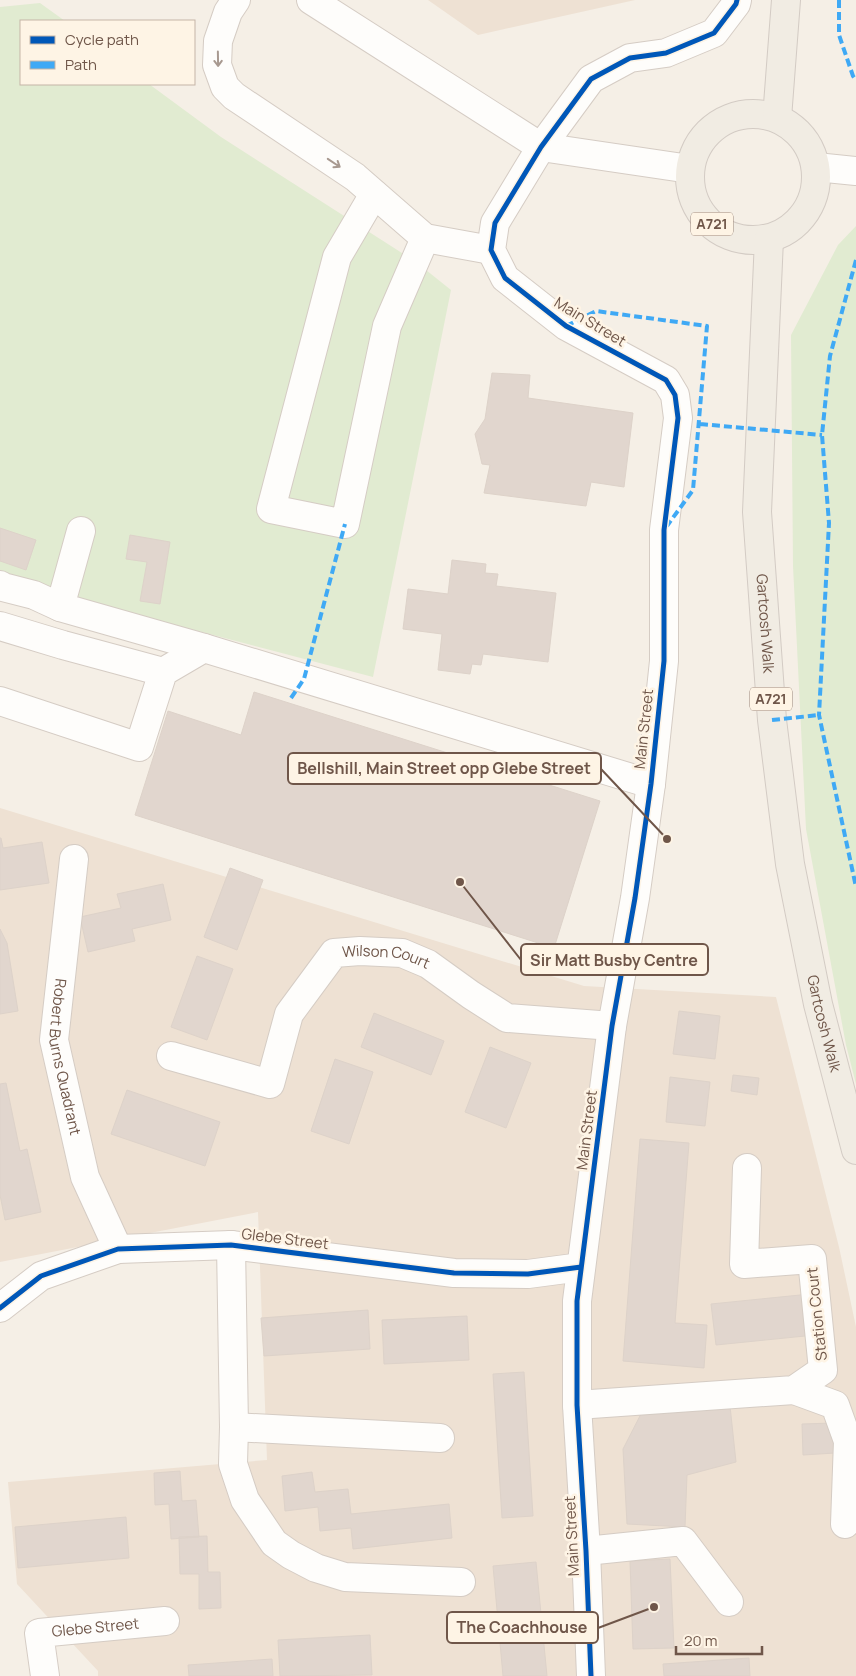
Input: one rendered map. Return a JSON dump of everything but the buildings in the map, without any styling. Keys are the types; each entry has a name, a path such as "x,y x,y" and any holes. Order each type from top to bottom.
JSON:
{"main road":[{"path":"778,118 786,0"},
{"name":"A721","path":"763,114 778,118 792,127 807,143 816,167 814,195 805,214 789,230 769,239 747,241 726,234 716,228 699,210 691,190 690,169 697,148 705,136 720,123 741,115 763,114"},
{"name":"Gartcosh Walk","path":"769,239 757,512 772,720 794,882 818,1004 856,1150"}],"street":[{"path":"311,0 541,147 690,169"},
{"path":"232,6 218,41 217,65 225,87 234,96 355,177 425,238 491,250 495,223 541,147 591,79 630,58 666,53 714,33 737,0"},
{"path":"816,167 856,171"},
{"path":"374,194 337,257 271,509 345,524 387,326 425,238"},
{"name":"Main Street","path":"491,250 504,278 566,326 666,380 676,395 678,418 664,530 664,661 651,784 635,898 612,1026 577,1301 576,1405 586,1551 591,1676"},
{"path":"60,608 81,531"},
{"path":"0,585 34,595 60,608 204,648 651,784"},
{"path":"0,626 163,672"},
{"path":"0,700 140,747 163,672 204,648"},
{"name":"Robert Burns Quadrant","path":"74,858 54,1040 85,1177 118,1249"},
{"name":"Wilson Court","path":"171,1056 270,1084 289,1014 334,953 360,950 402,953 428,964 471,995 508,1018 612,1026"},
{"name":"Station Court","path":"576,1405 794,1390 824,1370 812,1259 744,1264 747,1168"},
{"name":"Glebe Street","path":"230,1245 234,1426 233,1464 245,1500 274,1543 291,1555 316,1568 345,1577 461,1582"},
{"name":"Glebe Street","path":"0,1308 41,1276 118,1249 230,1245 454,1273 528,1274 581,1267"},
{"path":"794,1390 835,1405 848,1441 845,1524"},
{"path":"234,1426 440,1438"},
{"path":"586,1551 683,1541 729,1602"},
{"name":"Glebe Street","path":"45,1676 39,1633 165,1622"}],"shaded area":[{"path":"428,0 635,0 478,35"},
{"path":"0,808 584,986 776,997 839,1247 856,1327 856,1676 98,1676 98,1671 17,1584 8,1482 267,1460 258,1212 0,1262"}],"green space":[{"path":"40,3 64,20 20,20 20,85 150,85 221,137 416,262 451,290 373,677 0,579 0,7"},
{"path":"856,226 856,1084 846,1045 806,829 793,566 791,335 838,245"}],"marked path":[{"path":"839,0 839,35 856,80"},
{"path":"856,260 830,356 822,435 829,523 819,715 856,887"},
{"path":"566,326 596,311 707,326 693,490 667,526"},
{"path":"700,424 822,435"},
{"path":"291,698 304,679 345,524"},
{"path":"772,720 819,715"}],"cycle path":[{"path":"591,1676 577,1405 577,1301 612,1026 635,898 651,784 664,661 664,530 678,418 675,395 666,380 566,326 505,278 491,250 495,223 541,147 591,79 630,58 666,53 714,33 737,0"},
{"path":"0,1308 41,1276 118,1249 231,1245 454,1273 528,1274 581,1267"}],"place":[{"name":"Bellshill, Main Street opp Glebe Street","path":"667,839"},
{"name":"Sir Matt Busby Centre","path":"460,882"},
{"name":"The Coachhouse","path":"654,1607"}]}
